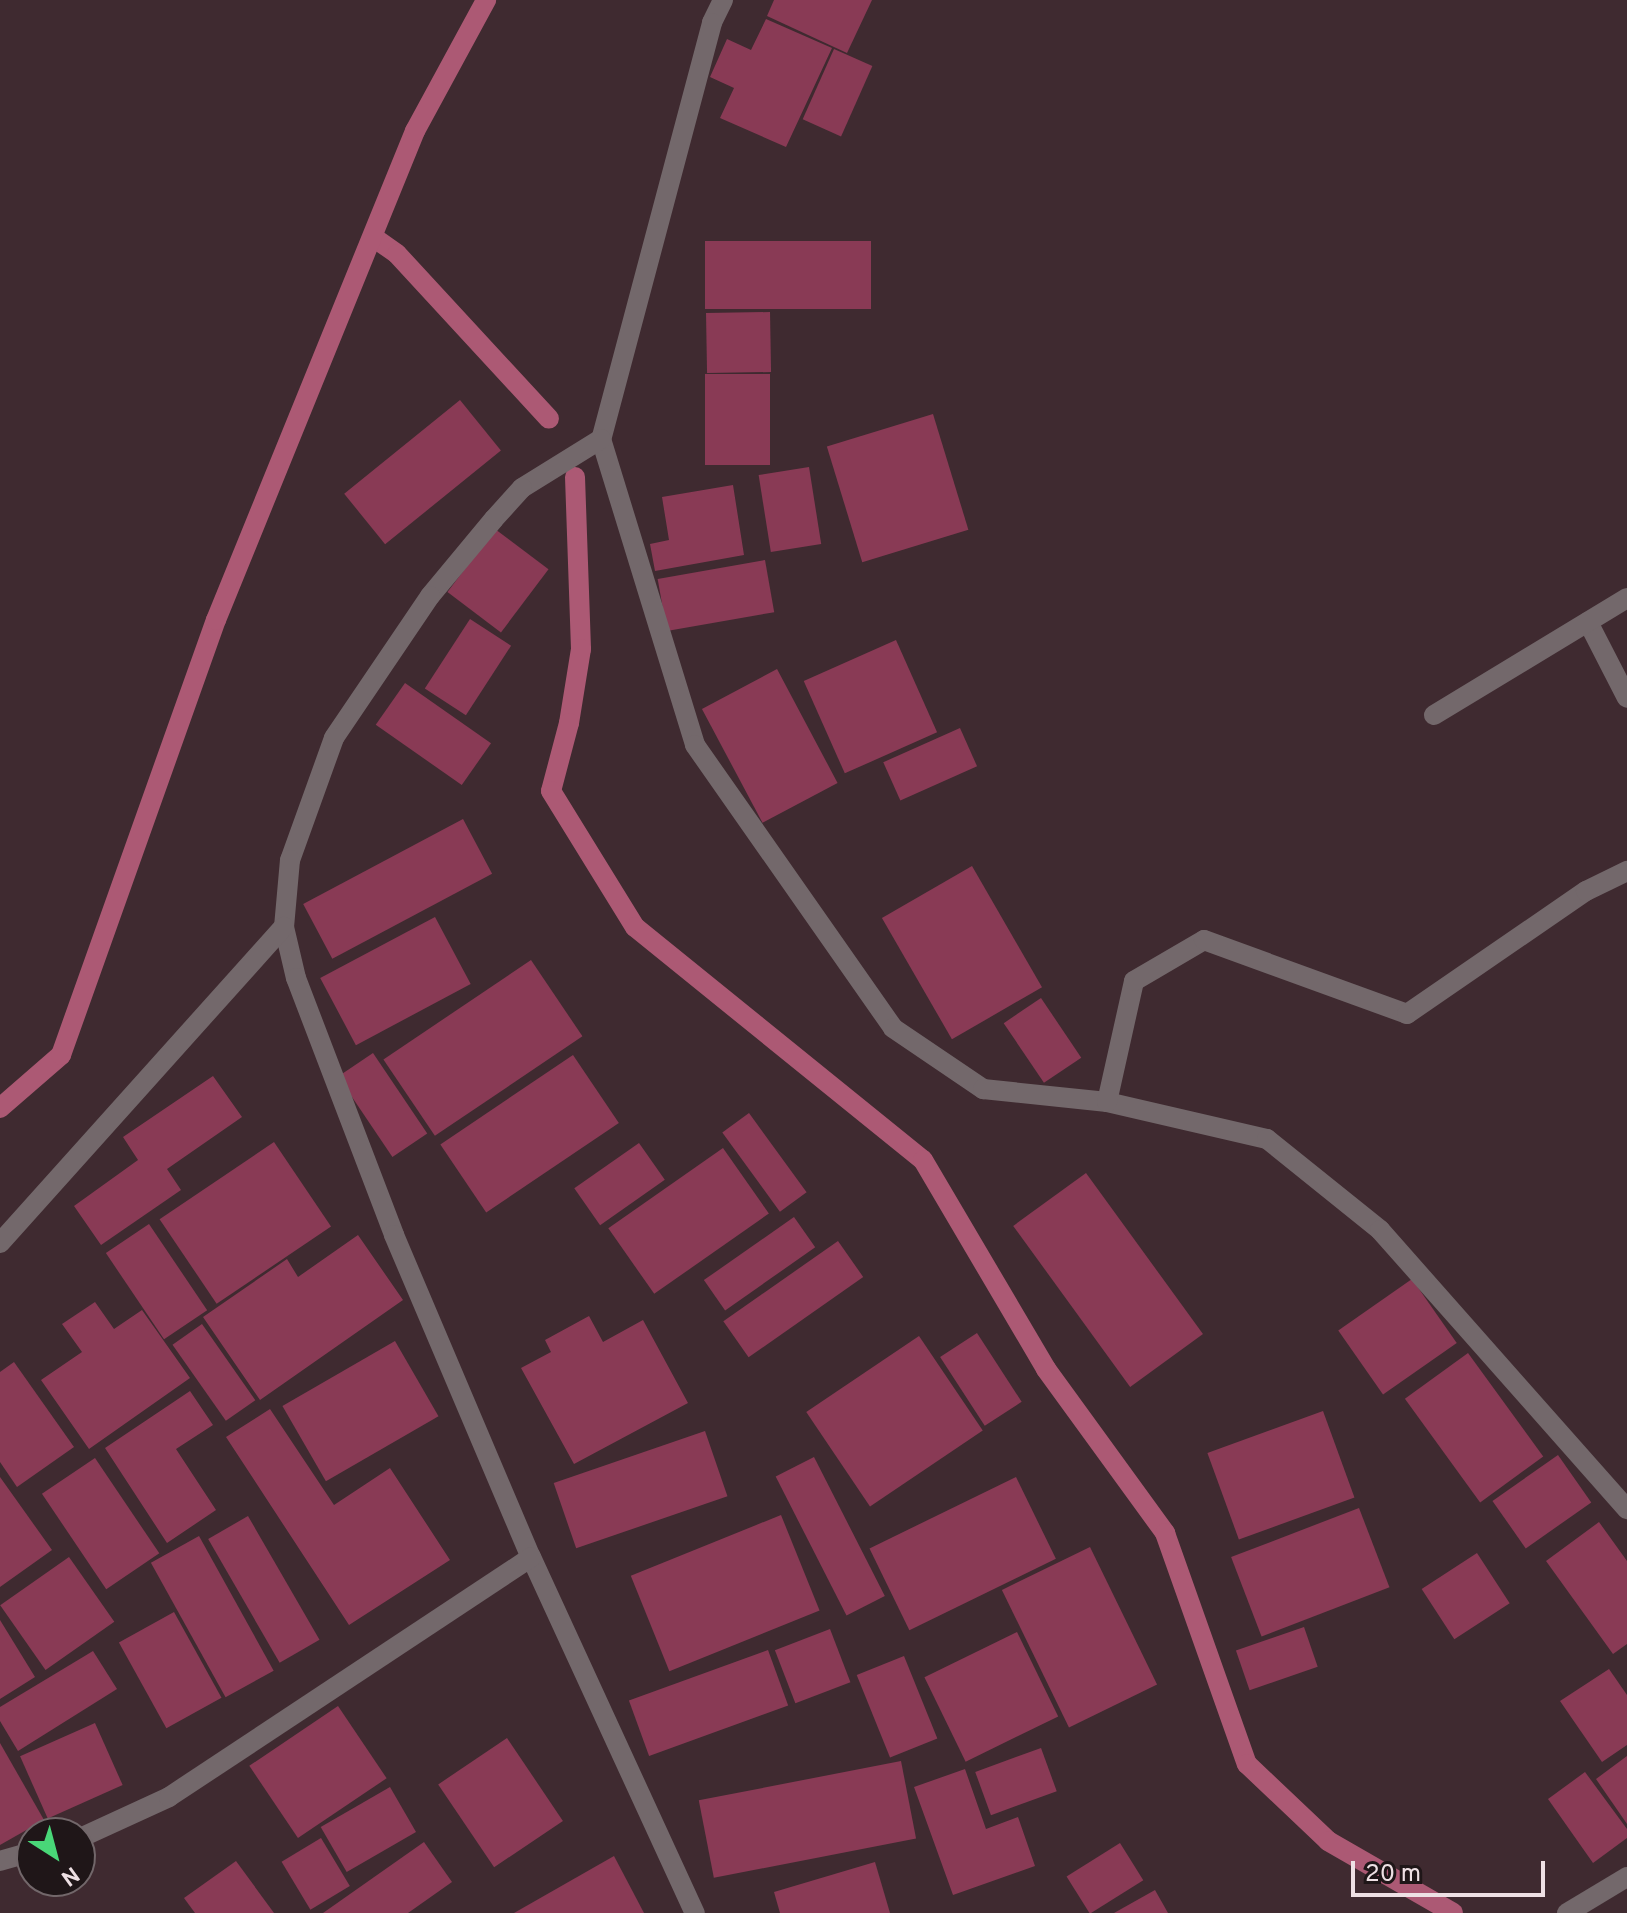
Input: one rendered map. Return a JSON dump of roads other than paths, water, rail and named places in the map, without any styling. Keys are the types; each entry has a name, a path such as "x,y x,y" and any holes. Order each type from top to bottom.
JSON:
{"street":[{"path":"723,0 712,23 601,439 695,745 893,1028 983,1089 1107,1102 1267,1139 1380,1230 1627,1509"},
{"path":"601,439 522,488 494,519 430,596 334,738 290,860 284,927 296,978 394,1235 531,1557 695,1913"},
{"path":"1434,715 1627,598"},
{"path":"1588,622 1627,698"},
{"path":"1107,1102 1134,981 1204,940 1407,1014 1586,891 1627,871"},
{"path":"0,1243 284,927"},
{"path":"96,1831 169,1797 531,1557"},
{"path":"1567,1913 1627,1877"}],"waterway":[{"path":"0,1108 61,1055 216,620 415,131 486,0"},
{"path":"373,237 397,254 549,419"},
{"path":"575,477 581,649 569,723 551,791 635,927 923,1160 1046,1369 1165,1533 1247,1764 1328,1841 1453,1913"}]}
